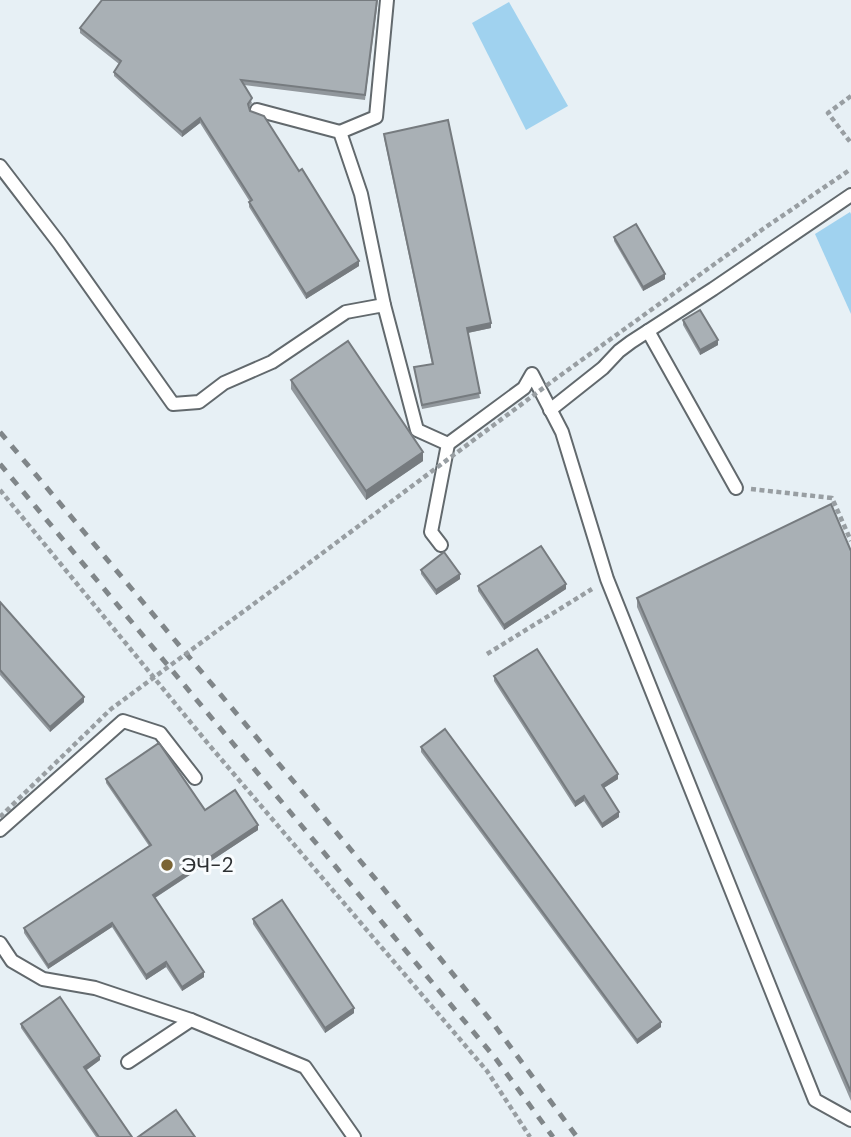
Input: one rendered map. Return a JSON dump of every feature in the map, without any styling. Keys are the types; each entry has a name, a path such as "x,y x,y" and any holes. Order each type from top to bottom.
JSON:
{"lane":[{"path":"257,110 340,132 376,117 387,0"},
{"path":"340,132 361,194 384,306 417,430 448,444"},
{"path":"0,166 59,243 173,404 199,402 224,383 272,362 346,312 384,306"},
{"path":"550,410 603,368 619,351 851,195"},
{"path":"648,331 736,488"},
{"path":"441,545 431,532 448,444 524,388 533,374 562,432 607,579 816,1100 851,1120"},
{"path":"0,830 123,721 160,733 195,778"},
{"path":"0,943 12,961 43,979 95,988 191,1020 305,1067 354,1137"},
{"path":"128,1062 191,1020"}],"path":[{"path":"851,96 828,113 851,143"},
{"path":"0,817 111,709 554,380 851,169"},
{"path":"736,488 832,498 851,541"},
{"path":"0,490 210,746 487,1071 530,1137"},
{"path":"487,654 607,579"}],"shaded area":[{"path":"509,2 568,106 526,130 472,23"},
{"path":"850,212 851,214 851,314 815,234"}],"building":[{"path":"102,0 377,0 365,95 241,80 252,98 248,104 250,111 264,116 299,171 302,169 359,261 306,294 249,202 252,200 200,118 182,132 114,72 121,61 80,28"},
{"path":"448,120 491,323 467,328 480,393 422,405 414,367 433,364 384,134"},
{"path":"636,224 665,274 643,287 614,237"},
{"path":"700,310 718,340 700,350 683,320"},
{"path":"348,341 423,452 366,491 291,380"},
{"path":"831,504 851,551 851,1092 637,598"},
{"path":"541,546 566,584 504,625 478,586"},
{"path":"444,552 460,574 436,590 421,570"},
{"path":"0,602 84,697 50,727 0,670"},
{"path":"537,649 618,774 602,785 619,812 602,824 584,796 575,802 494,676"},
{"path":"445,729 661,1022 637,1040 421,747"},
{"name":"ЭЧ-2","path":"159,743 205,810 235,790 258,825 153,895 204,972 182,987 166,962 146,975 112,923 48,965 24,928 151,845 106,779"},
{"path":"282,900 354,1008 325,1028 253,919"},
{"path":"60,997 100,1056 84,1067 132,1137 99,1137 21,1024"},
{"path":"176,1110 195,1137 138,1137"}],"railway":[{"path":"0,432 378,882 492,1022 577,1137"},
{"path":"0,464 496,1059 553,1137"}],"place":[{"name":"ЭЧ-2","path":"167,865"}]}
